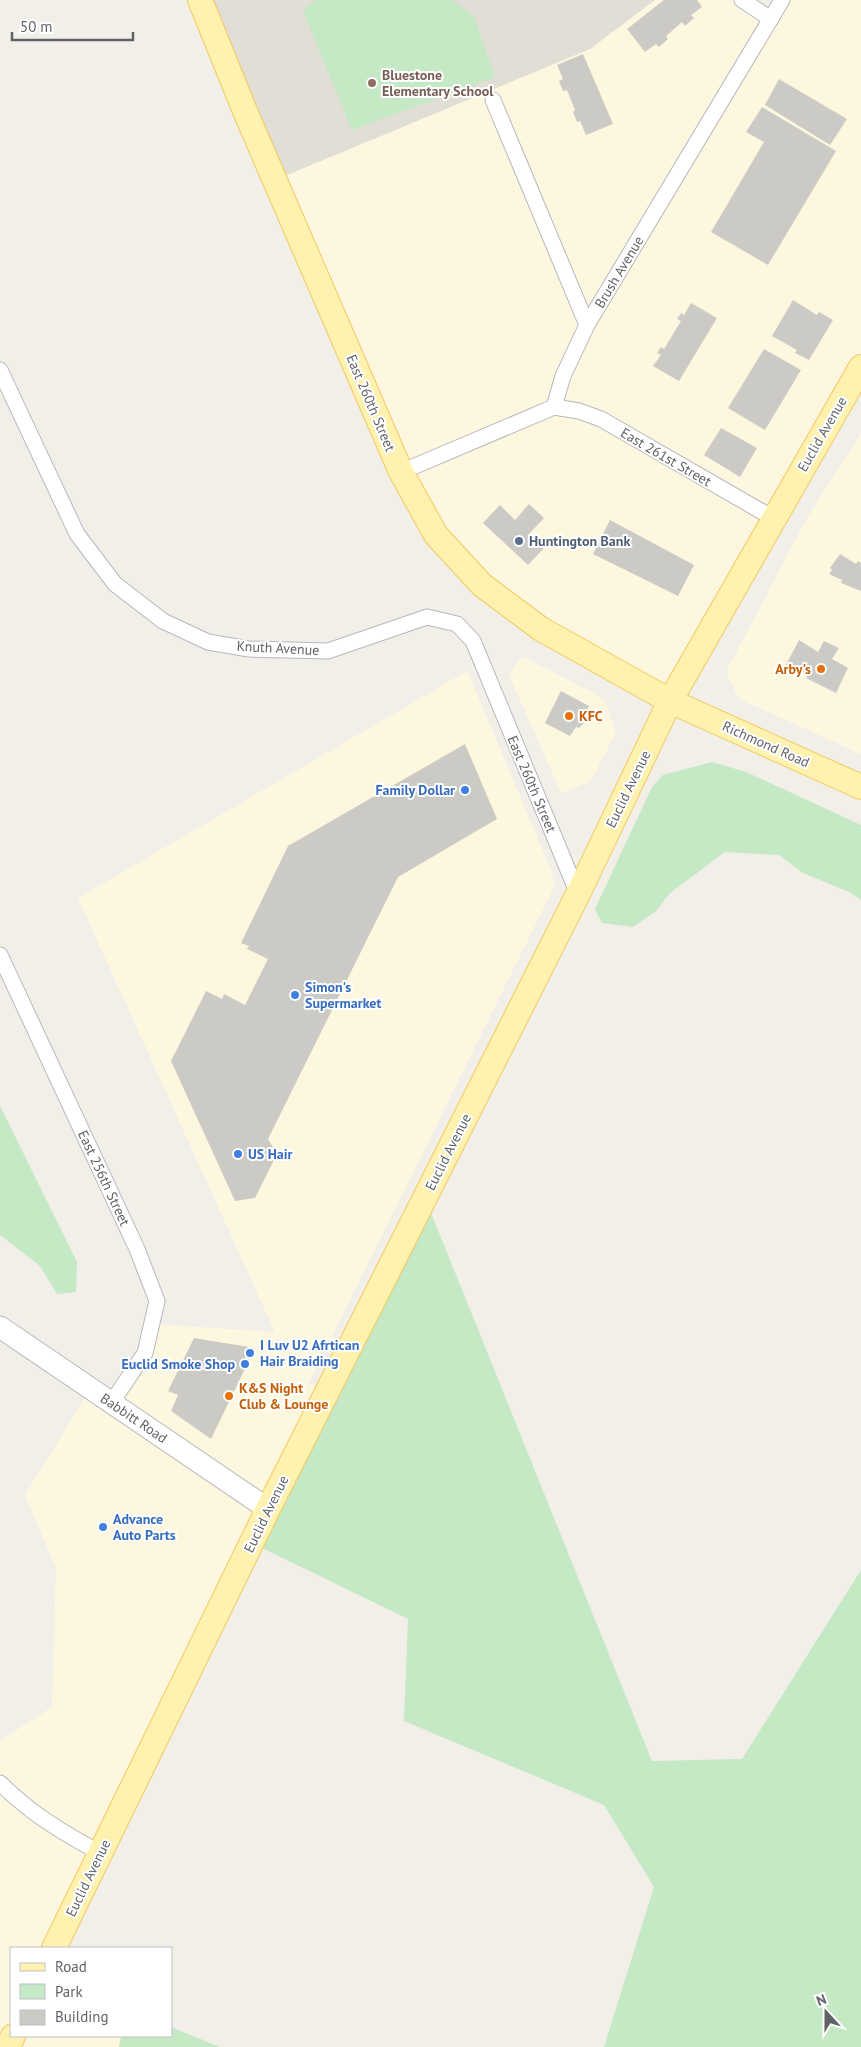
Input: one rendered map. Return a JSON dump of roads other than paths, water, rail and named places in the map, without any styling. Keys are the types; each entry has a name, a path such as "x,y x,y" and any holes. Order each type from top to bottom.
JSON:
{"main road":[{"name":"East 260th Street","path":"200,0 247,116 401,472 436,535 482,586 541,629 670,701"},
{"name":"Euclid Avenue","path":"54,1947 268,1509 578,894 670,701 861,367"},
{"name":"Richmond Road","path":"670,701 861,786"},
{"name":"Babbitt Road","path":"0,1327 268,1509"}],"street":[{"path":"742,0 771,19"},
{"name":"Brush Avenue","path":"554,407 563,376 587,325 782,0"},
{"path":"493,100 587,325"},
{"name":"Knuth Avenue","path":"0,370 77,534 115,584 164,621 208,642 241,648 328,651 427,617 456,624"},
{"path":"401,472 554,407"},
{"name":"East 261st Street","path":"554,407 579,411 602,419 773,518"},
{"name":"East 260th Street","path":"456,624 473,641 578,894"},
{"name":"East 256th Street","path":"0,955 137,1249 157,1301 145,1353 112,1402"},
{"path":"0,1783 20,1803 49,1824 100,1853"}],"place":[{"name":"Bluestone Elementary School","path":"372,83"},
{"name":"Huntington Bank","path":"519,541"},
{"name":"Arby's","path":"821,669"},
{"name":"KFC","path":"569,716"},
{"name":"Family Dollar","path":"465,790"},
{"name":"Simon's Supermarket","path":"295,995"},
{"name":"US Hair","path":"238,1154"},
{"name":"I Luv U2 Afrtican Hair Braiding","path":"250,1353"},
{"name":"Euclid Smoke Shop","path":"245,1364"},
{"name":"K&S Night Club & Lounge","path":"229,1396"},
{"name":"Advance Auto Parts","path":"103,1527"}]}
